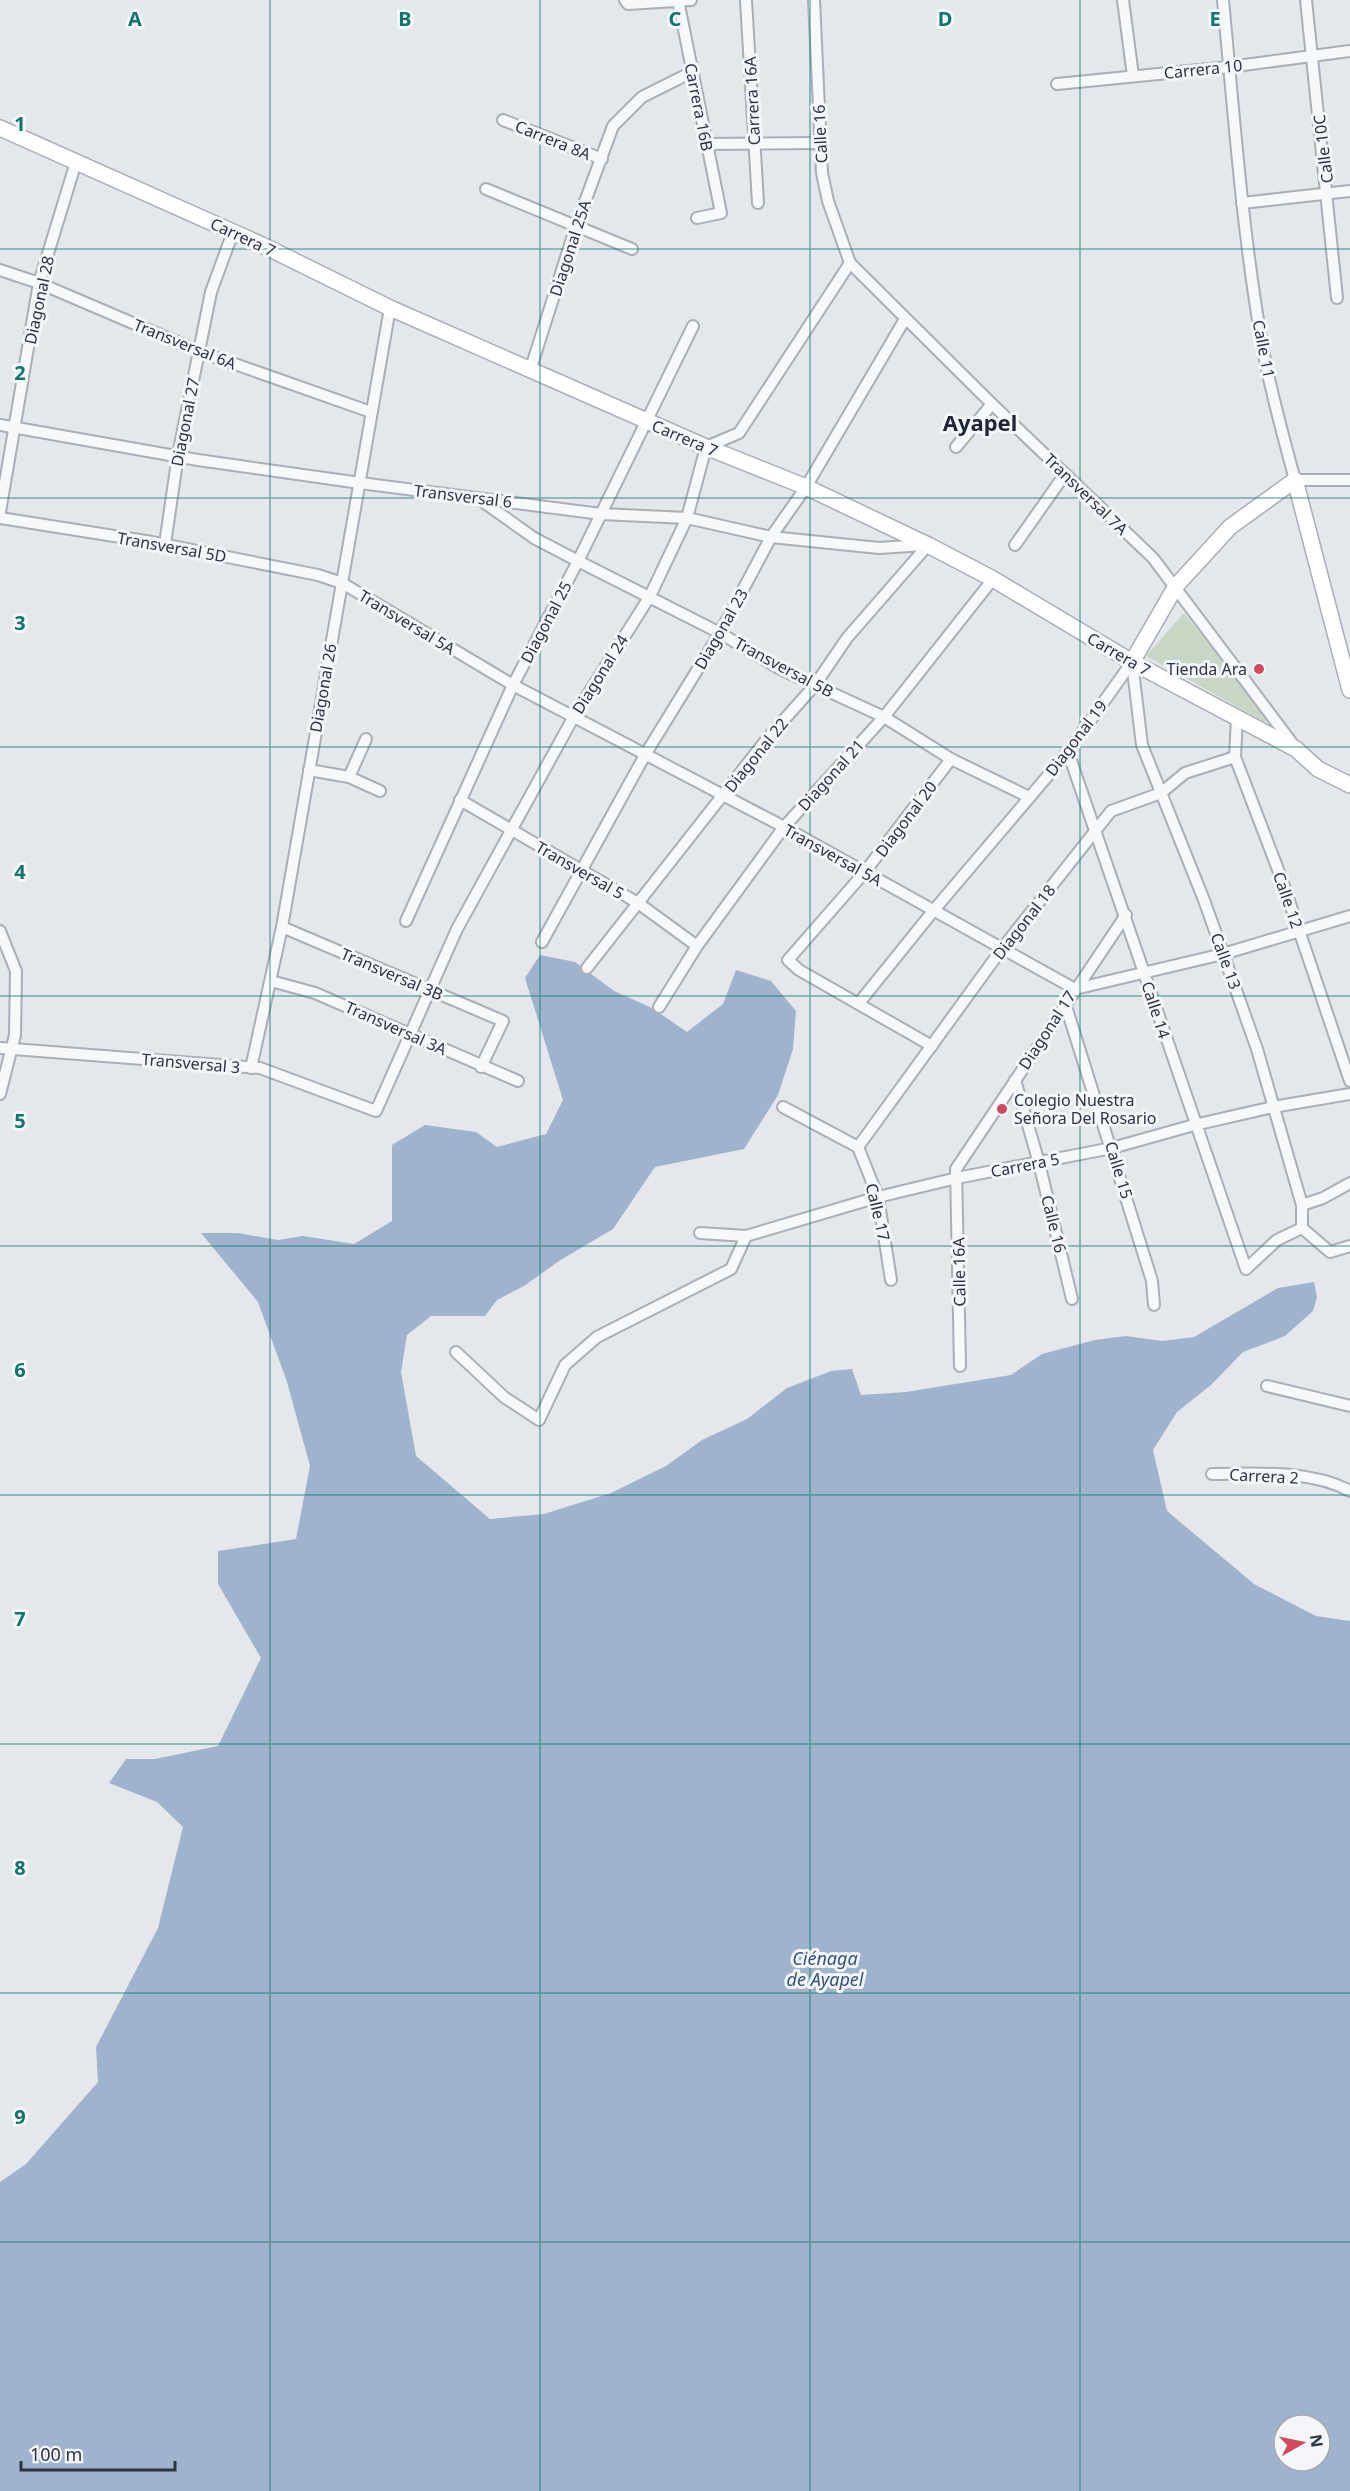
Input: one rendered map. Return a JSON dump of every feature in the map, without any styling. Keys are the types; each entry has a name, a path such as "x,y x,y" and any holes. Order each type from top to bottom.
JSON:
{"main road":[{"name":"Carrera 7","path":"0,128 233,232 390,308 530,371 706,447 806,487 928,545 993,579 1132,662 1296,748 1318,770 1350,785"},
{"name":"Diagonal 19","path":"1132,662 1176,586 1230,527 1295,480"},
{"name":"Calle 11","path":"1295,480 1350,690"}],"street":[{"name":"Carrera 16B","path":"678,0 721,213 697,218"},
{"path":"626,2 691,0"},
{"name":"Carrera 16A","path":"746,0 758,203"},
{"name":"Calle 16","path":"814,0 819,143 828,201 850,262"},
{"path":"1124,0 1132,76"},
{"name":"Calle 11","path":"1223,0 1242,203 1262,346 1275,408 1295,480"},
{"name":"Calle 10C","path":"1306,0 1328,194 1337,298"},
{"name":"Carrera 10","path":"1057,84 1229,67 1350,51"},
{"name":"Diagonal 25A","path":"530,371 576,226 613,126 642,97 692,72"},
{"name":"Carrera 8A","path":"503,120 602,159"},
{"path":"706,144 819,143"},
{"name":"Diagonal 28","path":"0,512 39,283 76,162"},
{"path":"486,189 632,249"},
{"path":"1242,203 1350,190"},
{"name":"Diagonal 27","path":"165,544 178,455 198,351 211,292 233,232"},
{"path":"706,447 739,433 850,262"},
{"name":"Transversal 7A","path":"850,262 992,404 1153,558 1296,748"},
{"name":"Transversal 6A","path":"0,270 39,283 198,351 371,412"},
{"name":"Diagonal 26","path":"251,1068 282,927 390,308"},
{"name":"Diagonal 23","path":"543,942 580,870 645,755 720,633 771,537 806,487 905,319"},
{"name":"Diagonal 25","path":"406,921 513,685 578,561 693,326"},
{"path":"956,447 992,404"},
{"name":"Transversal 6","path":"0,426 360,483 601,514 687,518 771,537 879,548 928,545"},
{"name":"Diagonal 24","path":"376,1111 457,929 573,718 650,596 687,518 706,447"},
{"path":"1015,545 1065,474"},
{"path":"1295,480 1350,480"},
{"name":"Transversal 5B","path":"480,499 534,538 720,633 780,669 884,717 951,759 1029,797"},
{"name":"Transversal 5D","path":"0,518 165,544 318,575 342,583"},
{"name":"Diagonal 22","path":"587,968 723,795 815,685 847,638 928,545"},
{"name":"Diagonal 21","path":"659,1007 697,946 784,827 884,717 993,579"},
{"name":"Transversal 5A","path":"342,583 513,685 784,827 1074,989"},
{"name":"Diagonal 19","path":"859,1003 934,909 1068,752 1132,662"},
{"name":"Calle 13","path":"1132,662 1142,745 1223,954 1257,1049 1302,1205 1302,1228"},
{"name":"Calle 12","path":"1238,718 1235,757 1300,932 1350,1081"},
{"path":"349,777 366,739"},
{"name":"Calle 14","path":"1068,752 1126,915 1194,1125 1246,1269 1277,1240 1302,1228"},
{"name":"Diagonal 18","path":"858,1147 1001,950 1111,811 1161,793 1185,773 1235,757"},
{"name":"Diagonal 20","path":"859,1003 799,970 788,960 864,873 951,759"},
{"path":"309,771 349,777 380,791"},
{"name":"Transversal 5","path":"460,801 638,903 697,946"},
{"name":"Diagonal 17","path":"957,1178 956,1169 1074,989 1126,915"},
{"path":"1074,989 1223,954 1350,916"},
{"name":"Transversal 3B","path":"282,927 503,1021 481,1066"},
{"path":"0,931 16,971 15,1035 5,1049 0,1094"},
{"name":"Transversal 3A","path":"271,981 315,993 518,1081"},
{"path":"859,1003 932,1046"},
{"name":"Calle 15","path":"1065,1003 1152,1281 1154,1305"},
{"name":"Transversal 3","path":"5,1049 260,1068 376,1111"},
{"name":"Calle 16","path":"1015,1080 1039,1162 1072,1299"},
{"name":"Carrera 5","path":"700,1233 746,1236 878,1197 957,1178 1112,1148 1194,1125 1273,1107 1350,1094"},
{"path":"783,1107 858,1147"},
{"name":"Calle 17","path":"858,1147 878,1197 891,1280"},
{"name":"Calle 16A","path":"957,1178 960,1366"},
{"path":"1302,1205 1323,1198 1350,1183"},
{"path":"1302,1228 1330,1252 1350,1246"},
{"path":"456,1352 504,1397 539,1420 564,1365 597,1337 731,1269 746,1236"},
{"path":"1267,1386 1350,1406"},
{"name":"Carrera 2","path":"1212,1474 1290,1475 1341,1486 1350,1491"}],"green space":[{"path":"1184,613 1268,718 1265,722 1146,656"}],"water":[{"name":"Ciénaga de Ayapel","path":"540,955 575,962 614,991 652,1008 687,1032 723,1004 736,970 771,981 796,1011 793,1049 778,1095 744,1149 655,1167 613,1229 559,1261 524,1286 497,1300 485,1316 431,1316 407,1335 401,1372 416,1456 490,1519 544,1514 611,1493 666,1466 702,1440 747,1419 787,1388 831,1371 852,1369 861,1395 906,1392 1011,1375 1042,1354 1095,1340 1126,1336 1162,1341 1194,1337 1278,1288 1314,1282 1317,1297 1313,1311 1285,1336 1243,1352 1211,1385 1177,1412 1153,1450 1167,1511 1254,1584 1316,1616 1350,1621 1350,2491 0,2491 0,2182 26,2164 98,2082 96,2047 158,1928 183,1827 157,1802 109,1783 126,1759 155,1759 218,1746 261,1658 218,1584 218,1551 296,1539 310,1466 287,1382 258,1302 201,1233 238,1233 278,1240 303,1236 354,1244 392,1221 392,1145 425,1125 476,1132 497,1147 546,1134 563,1100 525,978"}],"place":[{"name":"Tienda Ara","path":"1259,669"},
{"name":"Colegio Nuestra Señora Del Rosario","path":"1002,1109"}],"district":[{"name":"Ayapel","path":"980,423"}]}
